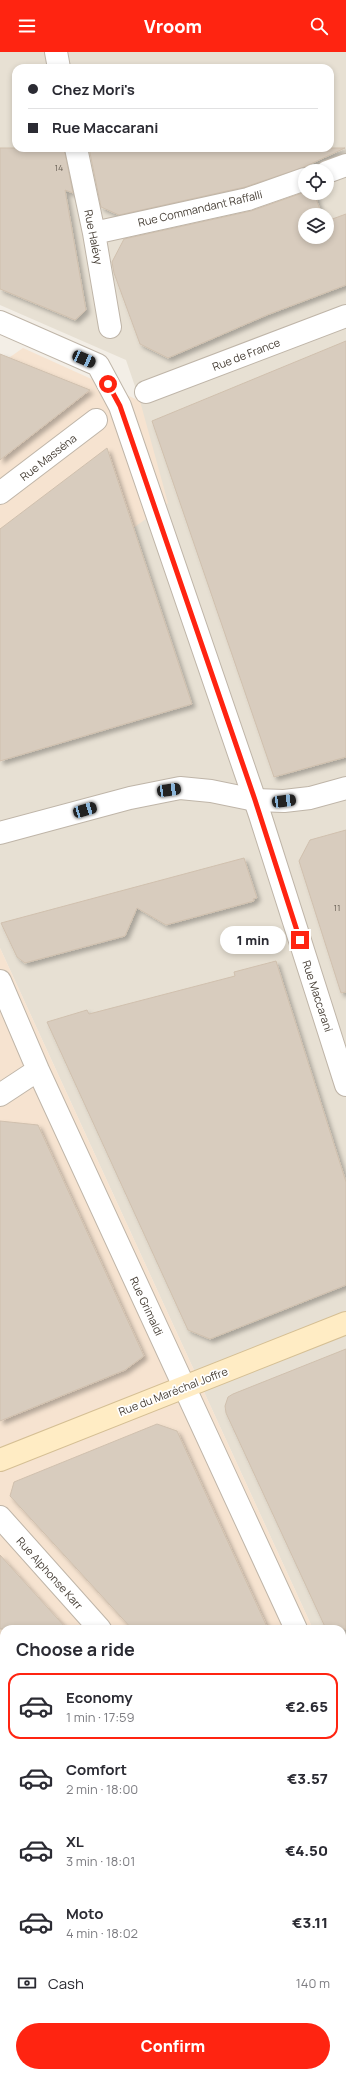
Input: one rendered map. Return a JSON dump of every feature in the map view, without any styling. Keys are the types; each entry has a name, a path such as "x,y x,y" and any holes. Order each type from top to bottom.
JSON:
{"main road":[{"name":"Rue du Maréchal Joffre","path":"0,1460 346,1323"}],"street":[{"path":"56,52 58,64"},
{"name":"Rue Halévy","path":"77,152 94,233 110,327"},
{"path":"334,169 346,165"},
{"name":"Rue Commandant Raffalli","path":"94,233 248,199 298,181"},
{"name":"Rue de France","path":"146,392 346,316"},
{"name":"Rue Maccarani","path":"0,322 98,365 120,406 255,800 346,1086"},
{"name":"Rue Masséna","path":"0,494 96,420"},
{"path":"0,833 130,798 180,788 211,791 255,800 284,801 310,798 346,788"},
{"name":"Rue Grimaldi","path":"0,981 38,1070 294,1625"},
{"path":"0,1095 38,1070"},
{"name":"Rue Alphonse Karr","path":"0,1517 96,1625"}],"shaded area":[{"path":"0,52 346,52 346,1625 311,1625 0,948 0,624 140,401 126,360 0,305"},
{"path":"23,348 140,401 168,503 0,624 0,364"},
{"path":"0,948 311,1625 0,1625"}],"building":[{"path":"0,148 12,148 12,152 65,152 73,193 65,190 86,310 75,320 0,289"},
{"path":"334,148 345,148 310,164 298,164 298,169 245,187 119,215 101,207 90,152 334,152"},
{"path":"298,194 298,200 317,200 319,208 298,208 298,244 334,244 334,218 346,214 346,285 267,315 168,358 140,344 114,273 112,262 124,239 251,211"},
{"path":"346,341 346,757 274,777 152,421"},
{"path":"0,354 90,390 0,460"},
{"path":"107,448 192,704 0,761 0,529"},
{"path":"346,830 346,992 341,993 299,861 310,840"},
{"path":"244,858 257,898 253,899 254,901 166,925 137,908 125,936 25,963 17,957 1,923"},
{"path":"276,961 346,1182 346,1285 210,1339 188,1330 47,1022 87,1010 89,1014 235,976 234,972"},
{"path":"0,1121 38,1125 144,1356 125,1370 0,1421"},
{"path":"346,1349 346,1625 324,1625 226,1413 225,1406 228,1397"},
{"path":"157,1424 177,1431 266,1625 128,1625 10,1496 14,1482"},
{"path":"0,1555 63,1625 0,1625"}],"route":[{"path":"108,384 120,406 255,800 300,940"}]}
